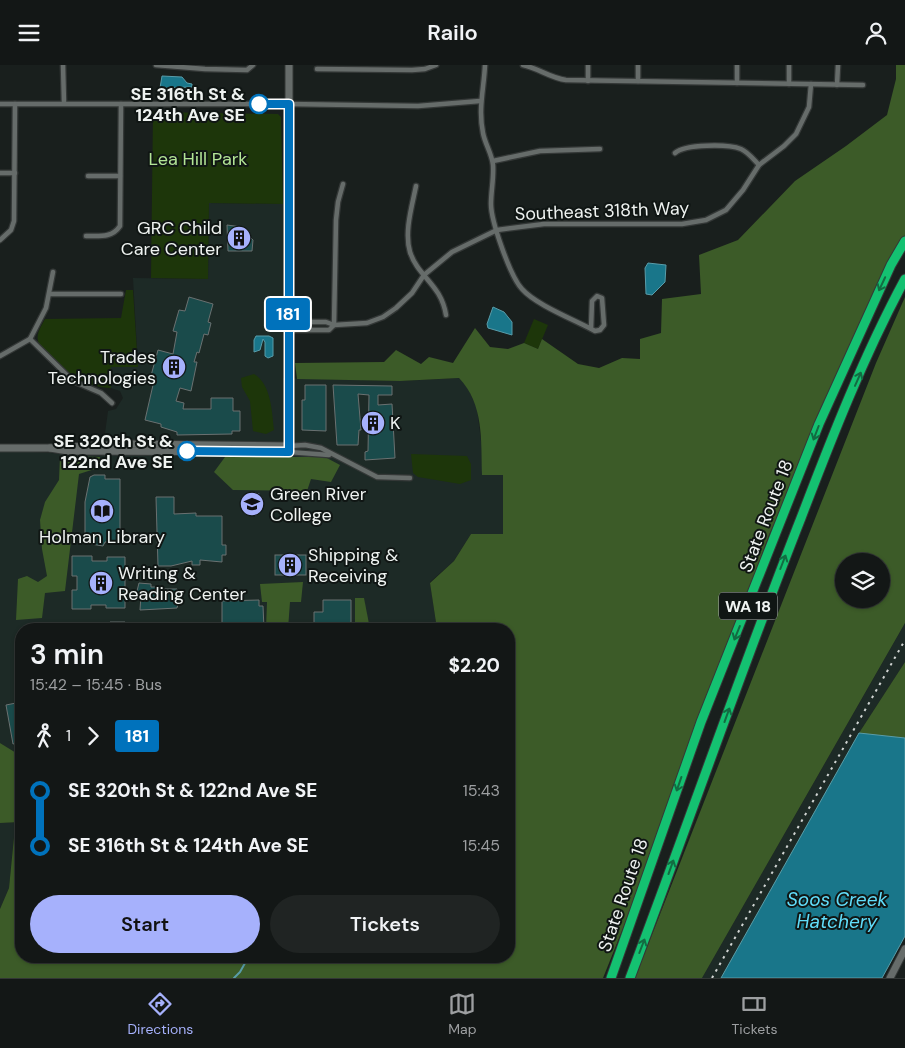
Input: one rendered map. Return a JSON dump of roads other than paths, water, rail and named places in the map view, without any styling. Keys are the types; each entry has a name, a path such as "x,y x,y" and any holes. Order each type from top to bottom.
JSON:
{"highway":[{"name":"State Route 18","path":"611,978 701,722 819,424 871,307 905,241"},
{"name":"State Route 18","path":"630,978 773,588 830,443 905,279"}],"street":[{"path":"63,65 64,103"},
{"path":"156,66 227,67 246,70 253,65"},
{"path":"289,449 290,65"},
{"path":"317,69 328,67 428,67 436,65"},
{"path":"485,65 484,92 480,101 483,133 493,161 494,179 491,206 512,274 523,290 539,301 591,329 598,331 604,325 604,301 602,298 598,296 592,301 591,329"},
{"path":"523,65 560,79 588,81 863,85"},
{"path":"588,65 588,81"},
{"path":"638,65 638,81"},
{"path":"737,65 737,83"},
{"path":"789,65 789,84"},
{"path":"837,85 838,65"},
{"path":"675,153 687,147 739,148 749,154 759,165 790,141 803,123 809,107 811,84"},
{"path":"0,104 418,106 480,101"},
{"path":"0,240 11,230 14,221 15,104"},
{"path":"86,236 110,236 117,232 120,226 121,104"},
{"path":"493,161 540,151 600,149"},
{"name":"Southeast 318th Way","path":"288,322 326,322 334,325 367,323 383,317 412,293 424,275 452,252 497,230 544,224 682,224 706,220 726,210 733,203 753,177 759,165"},
{"path":"0,173 15,173"},
{"path":"88,175 120,176"},
{"path":"334,325 336,220 343,184"},
{"path":"416,186 408,245 411,256 440,295 446,315"},
{"path":"0,356 30,339 46,308 53,272"},
{"path":"50,294 121,294"},
{"name":"Southeast 318th Way","path":"288,330 329,330 334,325"},
{"path":"30,339 73,381 101,393 112,403"},
{"path":"0,448 50,448 129,444 289,449 333,455 377,477 410,479"},
{"path":"890,978 905,949"}],"water":[{"path":"162,76 182,77 187,83 192,84 192,87 160,88"},
{"path":"648,263 666,265 665,282 652,295 646,294 645,268"},
{"path":"493,307 504,312 512,322 512,335 488,328 487,324"},
{"path":"256,336 269,336 273,338 273,356 268,358 265,356 265,342 263,339 260,350 254,352"},
{"name":"Soos Creek Hatchery","path":"859,733 905,738 905,936 882,978 721,978"}],"waterway":[{"path":"234,978 245,963"}],"railway":[{"path":"712,978 905,640"}],"place":[{"name":"SE 316th St & 124th Ave SE","path":"259,104"},
{"name":"GRC Child Care Center","path":"239,238"},
{"name":"Trades Technologies","path":"174,367"},
{"name":"K","path":"373,423"},
{"name":"SE 320th St & 122nd Ave SE","path":"187,451"},
{"name":"Green River College","path":"252,504"},
{"name":"Holman Library","path":"102,511"},
{"name":"Shipping & Receiving","path":"290,565"},
{"name":"Writing & Reading Center","path":"101,583"}],"park label":[{"name":"Lea Hill Park","path":"198,159"}]}
